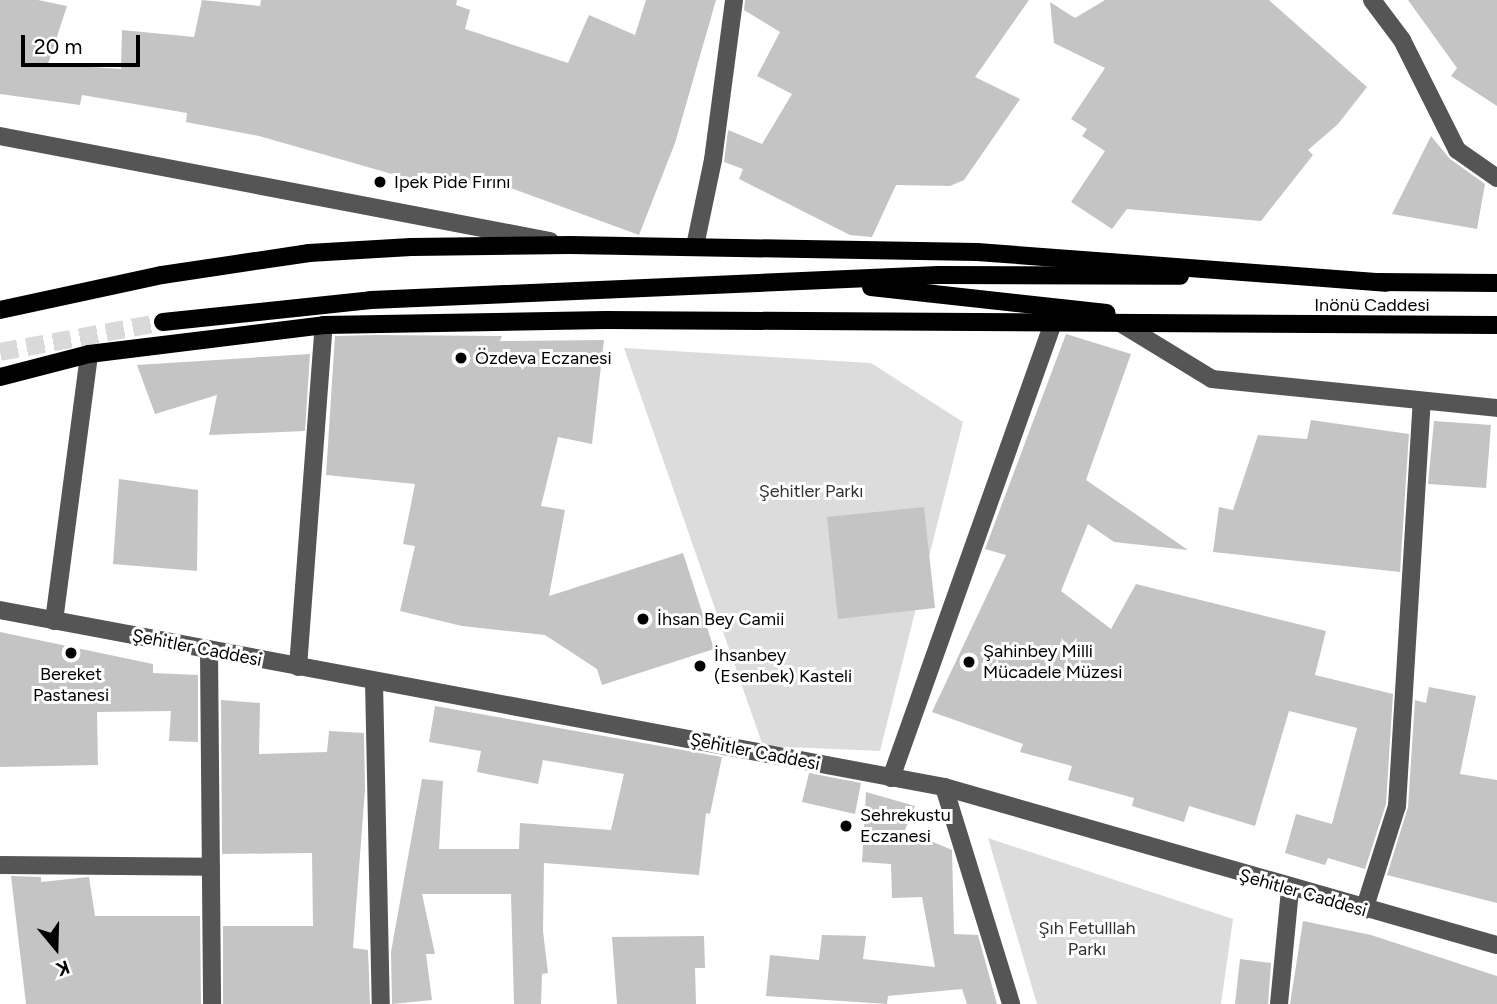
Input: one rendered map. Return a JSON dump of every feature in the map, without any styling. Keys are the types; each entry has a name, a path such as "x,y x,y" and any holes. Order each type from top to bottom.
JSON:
{"main road":[{"path":"0,310 162,275 309,253 570,245 977,252 1387,283"},
{"path":"163,322 371,300 827,282 938,275 1210,276 1387,283"},
{"path":"827,282 1247,325"},
{"name":"Inönü Caddesi","path":"1387,283 1497,283"},
{"path":"0,377 89,354 324,325 606,320 1247,325"},
{"name":"Inönü Caddesi","path":"1247,325 1497,325"}],"street":[{"path":"695,246 713,160 734,0"},
{"path":"1372,0 1402,40 1457,150 1497,178"},
{"path":"0,136 570,245"},
{"path":"891,778 1054,322"},
{"path":"1122,324 1212,379 1497,408"},
{"path":"298,667 324,325"},
{"path":"54,621 89,354"},
{"path":"1364,910 1397,806 1422,402"},
{"name":"Şehitler Caddesi","path":"0,610 944,787 1290,890 1497,946"},
{"path":"209,650 212,1004"},
{"path":"374,681 381,1004"},
{"path":"944,787 1011,1004"},
{"path":"0,865 211,867"},
{"path":"1279,1004 1290,890"}],"green space":[{"name":"Şehitler Parkı","path":"624,348 871,363 963,422 880,751 763,746"},
{"name":"Şıh Fetulllah Parkı","path":"988,838 1233,919 1221,1004 1037,1004"}],"building":[{"path":"0,0 38,0 67,6 48,64 121,69 122,30 194,37 202,0 260,6 261,0 457,0 456,5 470,10 465,29 568,63 589,15 635,35 646,0 716,0 675,143 639,235 475,175 472,185 423,172 420,182 259,136 186,122 187,113 82,95 80,105 0,94"},
{"path":"745,0 1029,0 975,77 1020,99 964,180 950,186 896,185 872,237 850,235 739,179 743,169 724,162 728,130 762,144 792,94 757,76 780,32 744,10"},
{"path":"1105,0 1269,0 1367,87 1338,124 1308,150 1313,155 1261,221 1127,209 1112,229 1071,202 1105,151 1082,136 1087,129 1071,119 1105,68 1054,43 1050,2 1075,18"},
{"path":"1408,0 1497,0 1497,106 1451,76 1457,68"},
{"path":"1431,136 1450,159 1485,184 1477,229 1392,214"},
{"path":"1066,334 1131,354 1086,480 1188,550 1114,542 1088,524 1061,591 1111,629 1136,584 1326,631 1315,675 1393,694 1386,804 1365,869 1328,858 1325,865 1285,853 1296,814 1332,824 1357,728 1289,711 1255,826 1189,806 1184,822 1132,806 1134,798 1068,780 1072,766 1020,752 1023,744 932,712 1006,555 985,549"},
{"path":"335,336 502,336 500,341 604,340 592,444 558,437 541,506 565,510 549,596 683,553 714,649 602,685 597,669 545,635 462,626 400,611 415,546 403,544 415,484 326,475"},
{"path":"310,354 305,431 209,435 217,395 155,414 137,365"},
{"path":"1311,420 1409,434 1400,572 1213,552 1219,507 1233,510 1258,435 1307,439"},
{"path":"1434,421 1491,425 1486,488 1428,484"},
{"path":"119,479 198,490 197,571 113,564"},
{"path":"924,507 935,608 838,619 827,517"},
{"path":"0,632 153,664 153,673 198,675 198,742 169,741 171,711 97,712 98,765 0,767"},
{"path":"1429,687 1476,696 1460,774 1497,780 1497,903 1387,875 1408,807 1415,700 1426,703"},
{"path":"221,700 260,703 259,754 327,752 329,731 364,733 365,789 353,948 368,950 370,1004 223,1004 223,926 313,926 312,853 222,854"},
{"path":"435,706 722,757 710,814 706,813 699,875 544,863 543,931 548,973 542,974 541,1004 514,1004 511,894 422,894 435,954 426,954 432,1000 392,1004 391,952 422,779 443,781 439,849 519,849 520,823 611,830 624,774 543,760 538,784 477,772 481,751 429,742"},
{"path":"809,773 861,783 855,814 802,802"},
{"path":"866,792 915,806 905,830 952,850 954,934 978,935 997,1004 967,1004 962,989 888,996 887,1004 766,996 770,955 819,960 822,935 866,936 863,959 935,967 922,897 892,898 891,864 862,862"},
{"path":"11,876 41,877 41,882 89,877 95,916 200,916 201,1004 26,1004"},
{"path":"1303,921 1371,935 1497,976 1497,1004 1290,1004"},
{"path":"704,936 705,968 695,968 696,1004 617,1004 612,937"},
{"path":"1240,959 1271,963 1268,1004 1235,1004"}],"tunnel":[{"path":"0,352 163,322"}],"place":[{"name":"Ipek Pide Fırını","path":"380,182"},
{"name":"Özdeva Eczanesi","path":"461,358"},
{"name":"İhsan Bey Camii","path":"643,619"},
{"name":"Bereket Pastanesi","path":"71,653"},
{"name":"Şahinbey Milli Mücadele Müzesi","path":"969,662"},
{"name":"İhsanbey (Esenbek) Kasteli","path":"700,666"},
{"name":"Sehrekustu Eczanesi","path":"846,826"}]}
